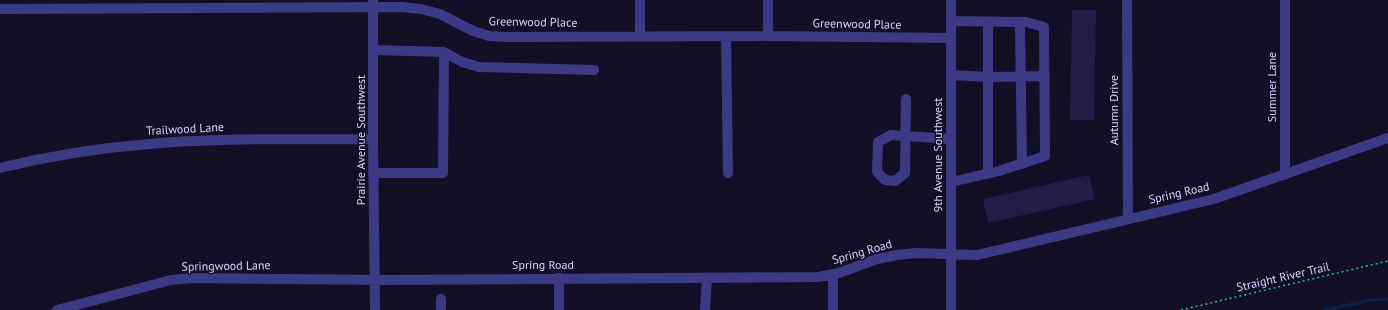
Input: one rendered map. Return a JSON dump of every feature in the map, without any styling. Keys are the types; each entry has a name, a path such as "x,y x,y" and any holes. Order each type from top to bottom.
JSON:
{"street":[{"path":"640,0 640,36"},
{"path":"768,0 768,36"},
{"name":"9th Avenue Southwest","path":"951,0 951,310"},
{"name":"Autumn Drive","path":"1127,0 1128,219"},
{"name":"Summer Lane","path":"1285,0 1285,175"},
{"name":"Greenwood Place","path":"0,9 110,4 374,4 421,9 440,14 473,31 490,36 506,37 768,36 951,38"},
{"name":"Prairie Avenue Southwest","path":"374,4 374,310"},
{"path":"951,21 1026,22 1044,27 1045,156 988,174 951,182"},
{"path":"988,22 988,174"},
{"path":"1020,22 1022,164"},
{"path":"726,36 728,173"},
{"path":"373,50 444,52 462,62 479,67 594,70"},
{"path":"374,173 443,173 444,52"},
{"path":"951,75 988,77 1044,76"},
{"path":"906,99 906,136 905,173 895,181 885,180 877,172 878,142 891,135 906,136 951,139"},
{"name":"Spring Road","path":"374,279 818,277 833,274 878,259 897,255 916,253 977,255 1214,199 1388,138"},
{"name":"Trailwood Lane","path":"0,168 42,158 150,143 205,140 373,139"},
{"path":"833,274 833,310"},
{"name":"Springwood Lane","path":"57,310 171,280 193,278 374,279"},
{"path":"559,278 559,310"},
{"path":"705,310 707,278"},
{"path":"441,299 441,310"}],"path":[{"name":"Straight River Trail","path":"1181,310 1388,261"}],"building":[{"path":"1072,10 1096,10 1094,120 1070,120"},
{"path":"1089,175 1095,199 988,223 983,199"}],"waterway":[{"path":"1325,310 1371,300 1388,299"}]}
